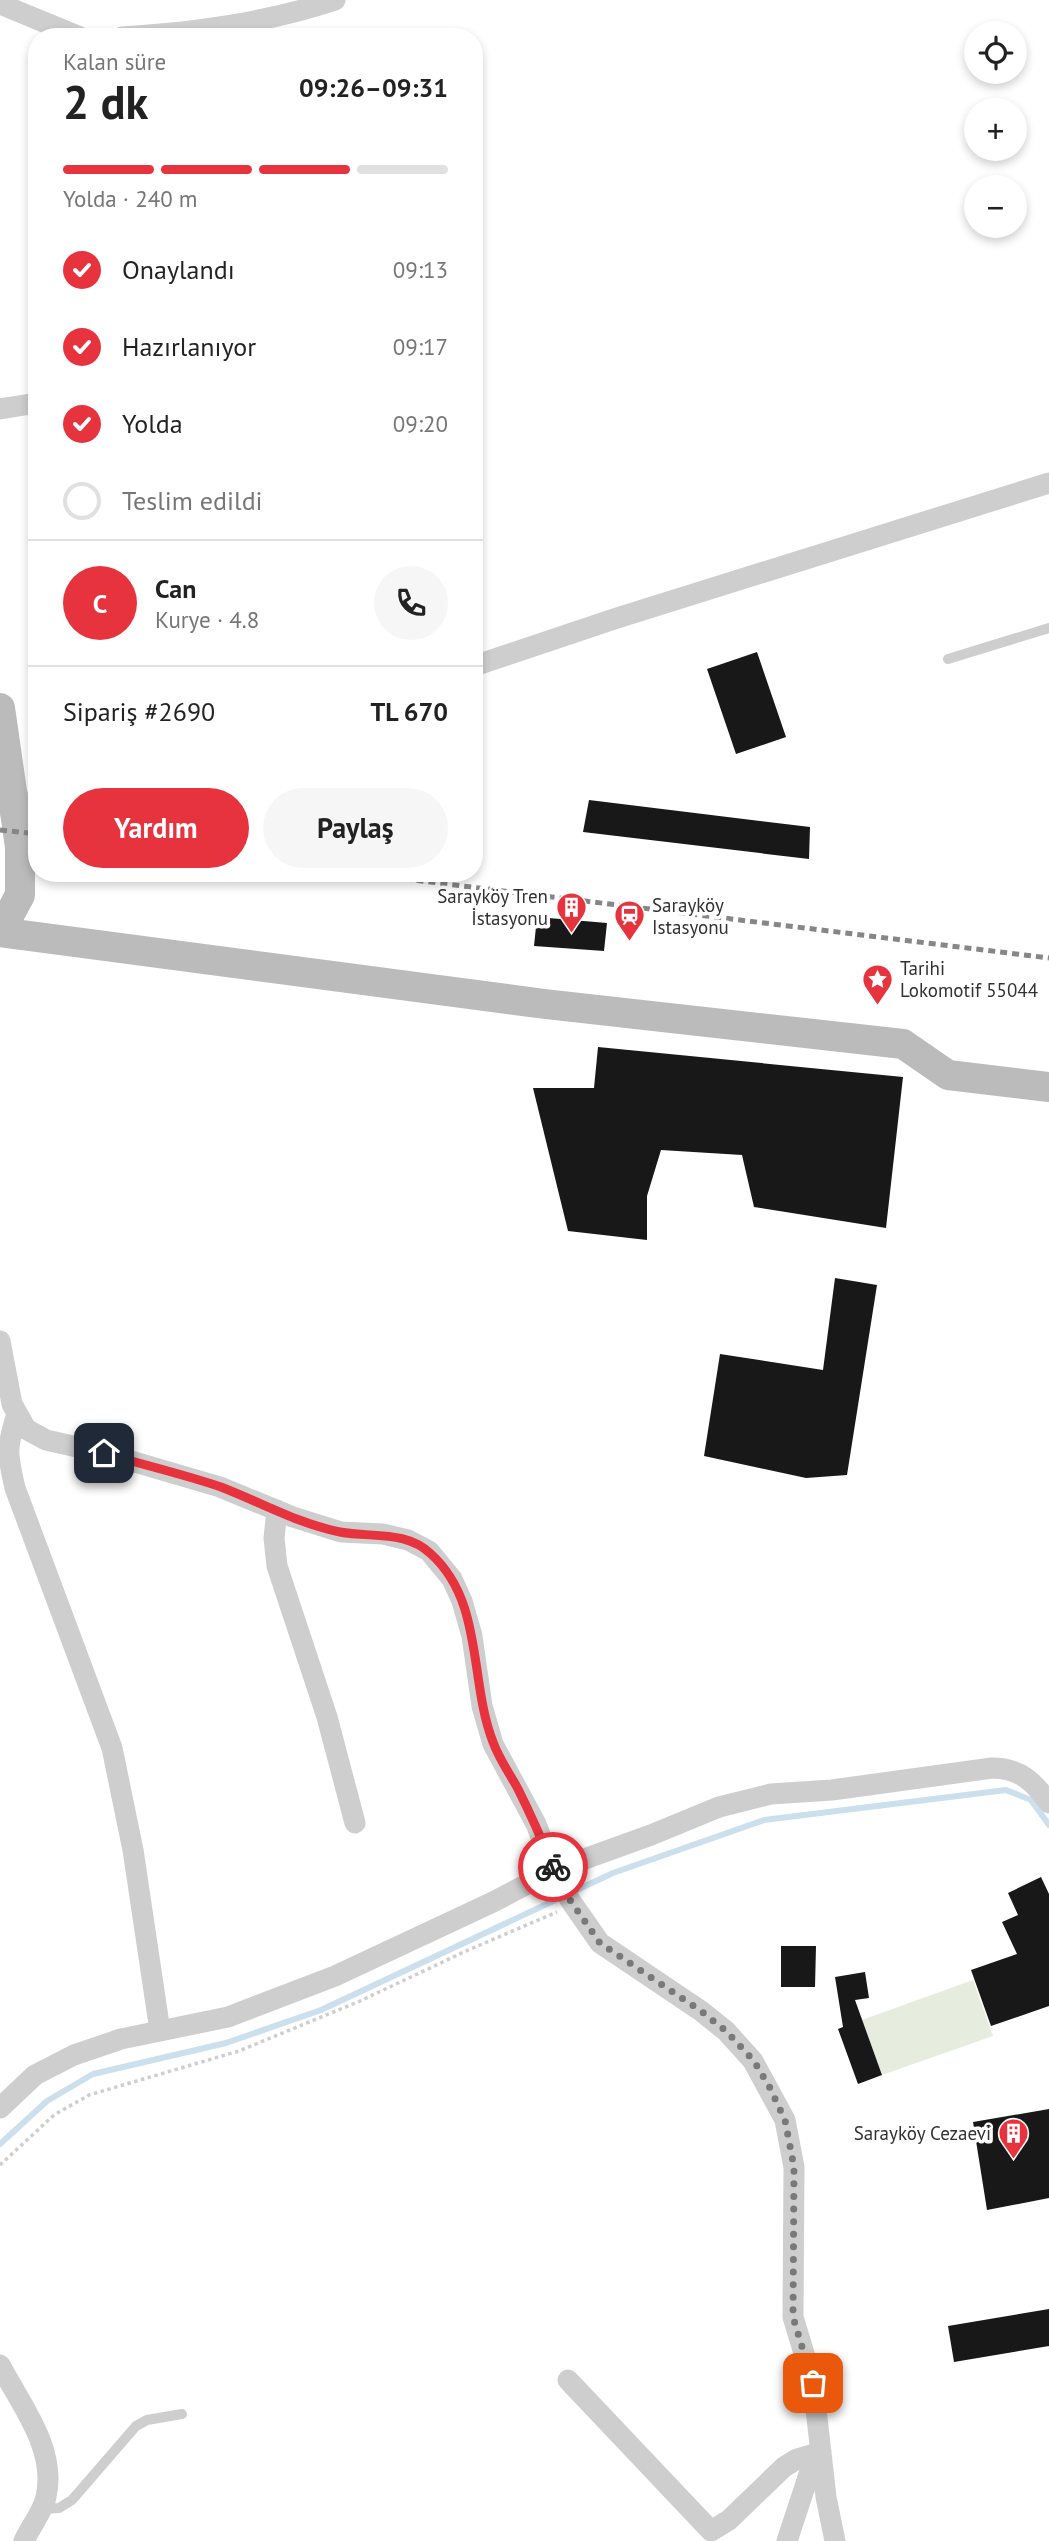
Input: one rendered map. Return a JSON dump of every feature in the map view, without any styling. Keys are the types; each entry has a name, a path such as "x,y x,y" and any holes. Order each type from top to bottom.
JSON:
{"street":[{"path":"219,28 291,15 335,0"},
{"path":"0,4 57,28"},
{"path":"0,409 28,405"},
{"path":"483,663 614,619 1049,483"},
{"path":"0,708 17,804 20,846 20,895 0,932 545,1004 903,1044 948,1075 1049,1087"},
{"path":"0,1341 12,1404 26,1429 46,1440 104,1453 220,1487 341,1532 383,1534 408,1540 429,1551 452,1579 462,1601 472,1636 482,1706 493,1744 536,1824 556,1874 571,1902 600,1943 726,2031 754,2061 785,2120 794,2167 793,2317 813,2383 819,2453 835,2541"},
{"path":"17,1414 8,1442 8,1458 16,1488 112,1748 133,1850 160,2031"},
{"path":"277,1510 274,1538 277,1566 327,1717 355,1823"},
{"path":"0,2108 35,2075 54,2064 97,2046 228,2017 335,1976 556,1874 719,1807 771,1794 832,1790 1002,1768 1029,1779 1049,1803"},
{"path":"0,2365 42,2443 47,2462 46,2500 24,2541"},
{"path":"568,2380 711,2531 729,2520 784,2467 797,2459 819,2453"},
{"path":"786,2541 819,2453"}],"lane":[{"path":"948,659 1049,628"},
{"path":"41,2509 59,2508 72,2500 140,2423 183,2414"}],"path":[{"path":"0,2165 54,2115 89,2095 239,2050 360,2001 571,1902"}],"shaded area":[{"path":"973,1980 993,2036 882,2075 862,2020"}],"building":[{"path":"757,652 786,737 736,754 707,669"},
{"path":"589,800 810,827 809,859 583,832"},
{"name":"Sarayköy Tren İstasyonu","path":"537,917 607,923 604,951 534,946"},
{"path":"598,1047 903,1077 886,1228 754,1207 742,1155 661,1150 647,1196 647,1240 568,1231 533,1088 594,1088"},
{"path":"835,1278 877,1285 847,1475 806,1478 704,1456 720,1354 823,1370"},
{"path":"1041,1877 1049,1894 1049,2006 991,2026 971,1970 1017,1954 1002,1922 1018,1915 1008,1893"},
{"path":"781,1946 816,1946 815,1987 781,1987"},
{"path":"865,1972 869,1998 855,2000 882,2075 858,2084 838,2029 843,2027 835,1977"},
{"name":"Sarayköy Cezaevi","path":"1049,2109 1049,2198 987,2210 973,2122"},
{"path":"1049,2309 1049,2346 954,2362 948,2326"}],"waterway":[{"path":"0,2144 47,2101 93,2074 226,2043 321,2010 613,1873 764,1820 1006,1790 1031,1800 1049,1825"}],"railway":[{"path":"0,830 28,833"},
{"path":"430,882 1049,958"}],"way so far":[{"path":"553,1867 570,1900 600,1943 726,2031 754,2061 770,2088 785,2120 794,2167 793,2317 813,2383"}],"place":[{"name":"Sarayköy Tren İstasyonu","path":"571,934"},
{"name":"Sarayköy Istasyonu","path":"629,943"},
{"name":"Tarihi Lokomotif 55044","path":"877,1006"},
{"name":"Sarayköy Cezaevi","path":"1014,2160"}],"route":[{"path":"104,1453 220,1487 293,1517 341,1532 383,1534 408,1540 429,1551 452,1579 462,1601 472,1636 482,1706 493,1744 536,1824 553,1867"}]}
